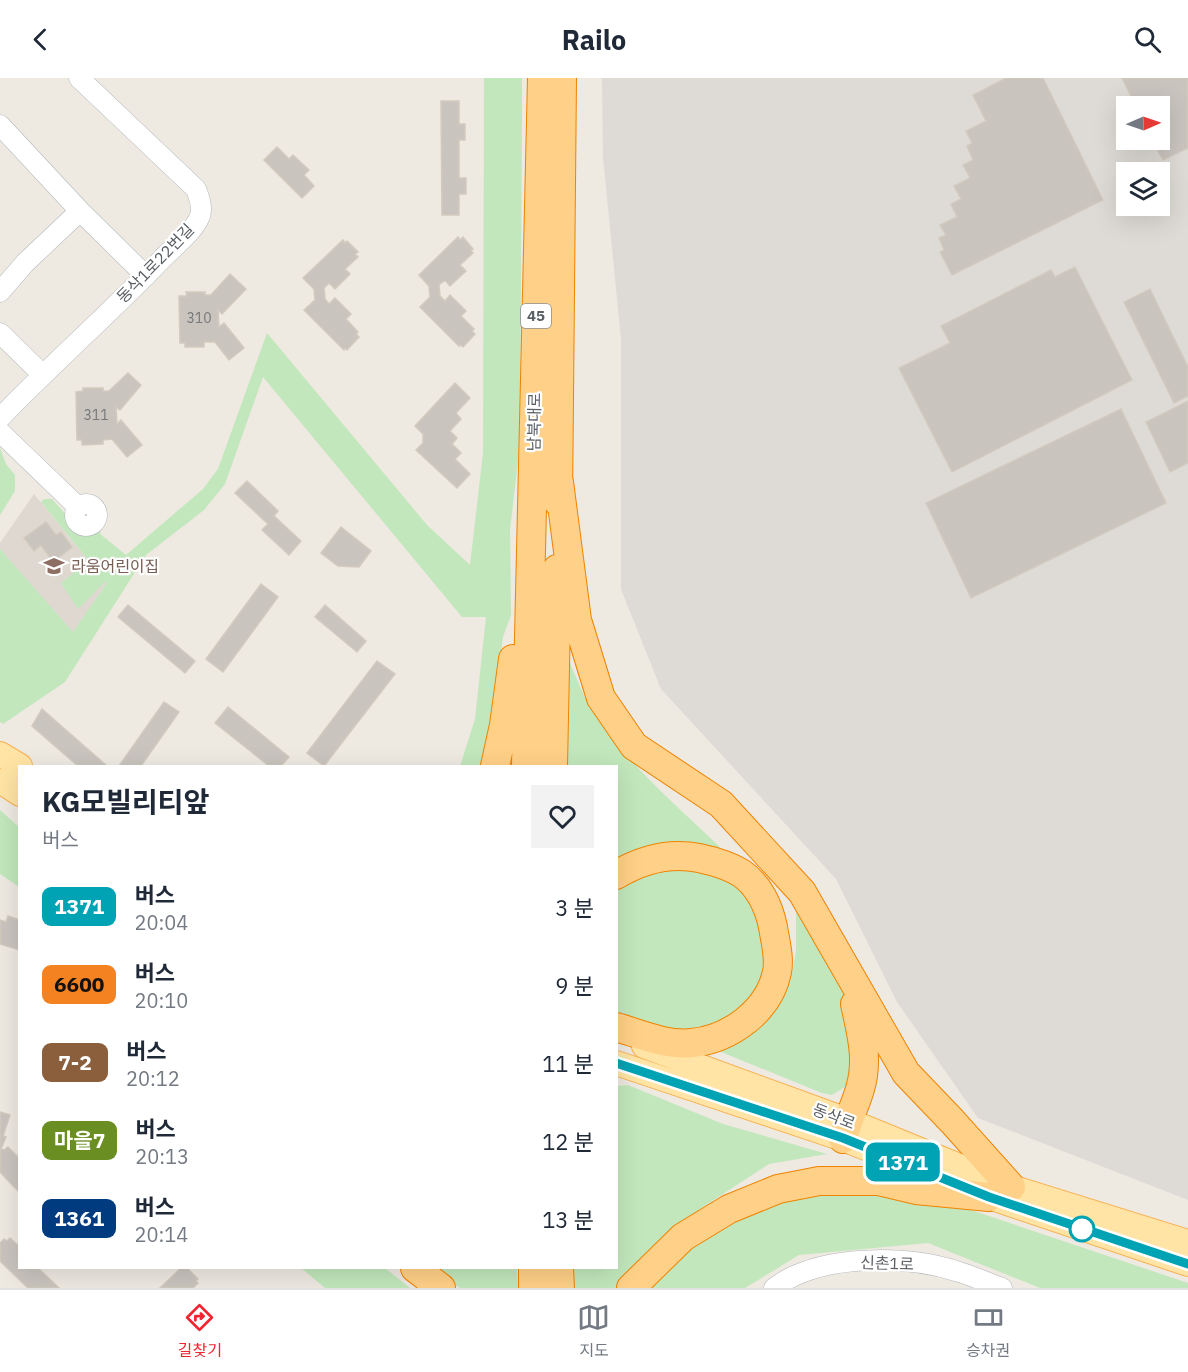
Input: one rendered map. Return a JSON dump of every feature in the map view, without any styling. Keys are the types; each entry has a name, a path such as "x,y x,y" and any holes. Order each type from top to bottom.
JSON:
{"highway":[{"name":"남북대로","path":"526,765 542,78"},
{"name":"남북대로","path":"553,765 559,482 562,78"},
{"path":"559,482 578,620 601,698 634,746 721,804 802,892 906,1073 1000,1192"},
{"path":"495,765 504,725 511,669 531,554"},
{"path":"618,874 658,857 683,855 714,861 742,874 758,891 770,911 776,944 777,971 767,995 753,1014 741,1025 717,1037 691,1043 672,1043 618,1028"},
{"path":"843,963 863,1041 865,1068 845,1129"},
{"path":"631,1288 683,1237 729,1209 778,1189 819,1182 878,1181 916,1190 1000,1192"},
{"path":"416,1269 441,1288"},
{"path":"533,1269 533,1288"},
{"path":"559,1269 560,1288"}],"main road":[{"path":"0,754 18,765"},
{"path":"0,782 18,793"},
{"name":"동삭로","path":"618,1037 1000,1192 1188,1264"},
{"name":"동삭로","path":"618,1064 845,1129"},
{"name":"동삭로","path":"1000,1192 1188,1242"}],"street":[{"name":"동삭1로22번길","path":"0,418 42,374 146,276 194,226 201,214 196,189 79,78"},
{"path":"0,125 80,211 146,276"},
{"path":"0,292 25,263 80,211"},
{"path":"0,333 42,374"},
{"path":"0,432 78,507"},
{"name":"신촌1로","path":"774,1288 794,1276 825,1267 868,1259 948,1269 1002,1288"}],"shaded area":[{"path":"602,78 1188,78 1188,1200 978,1118 897,1002 836,879 661,689 621,589 621,339 603,157"},
{"name":"라움어린이집","path":"34,494 107,583 73,633 0,549 0,543"}],"green space":[{"path":"484,78 522,78 520,444 510,530 511,615 503,637 493,714 482,765 460,765 475,719 486,617 462,617 263,377 225,484 204,510 146,555 65,682 3,724 0,722 0,549 73,632 107,583 105,582 78,609 61,583 89,561 41,502 44,499 52,499 77,527 91,527 102,519 100,534 126,555 203,489 218,469 267,333 427,525 470,565 483,453"},
{"path":"0,448 6,464 15,475 15,491 0,515"},
{"path":"570,663 590,707 613,739 660,790 727,854 618,862 618,765 566,765 568,665"},
{"path":"0,810 18,826 18,886 0,874"},
{"path":"659,863 731,877 768,926 761,993 716,1030 671,1033 618,1013 618,885"},
{"path":"796,912 834,974 851,1011 854,1035 854,1081 832,1095 704,1045 782,995 791,979 796,951"},
{"path":"628,1085 723,1124 827,1154 769,1164 700,1209 671,1231 625,1288 574,1288 574,1269 618,1269 618,1086"},
{"path":"852,1193 956,1205 1188,1283 1188,1288 1040,1288 928,1243 799,1255 745,1288 651,1288 687,1246 791,1194"},
{"path":"302,1269 386,1269 410,1288 325,1288"},
{"path":"431,1269 517,1269 518,1288 460,1288"}],"building":[{"path":"1006,78 1043,78 1103,200 952,275 940,252 944,250 939,238 946,235 940,225 957,217 951,204 961,199 954,186 970,178 963,165 973,160 967,146 972,143 966,131 986,121 973,95"},
{"path":"1122,78 1188,78 1188,148 1163,160 1158,150 1170,150 1170,96 1131,96"},
{"path":"441,101 459,101 459,124 465,124 465,140 459,140 459,178 466,178 466,194 459,194 459,215 442,215"},
{"path":"277,147 289,159 293,155 309,170 304,175 314,186 302,198 264,160"},
{"path":"458,237 460,240 463,237 473,249 471,251 473,253 460,265 466,271 450,286 445,280 439,285 440,296 445,301 450,295 466,311 461,316 474,329 472,331 475,334 463,347 459,346 420,307 430,297 429,286 419,275"},
{"path":"343,240 358,252 355,254 358,257 345,269 350,274 335,289 329,283 324,288 325,299 329,304 335,298 351,314 346,319 358,332 356,334 359,337 347,350 345,348 344,350 304,310 315,300 314,289 303,278"},
{"path":"1075,267 1132,380 952,472 899,368 950,343 941,326 1051,270 1055,277"},
{"path":"230,274 246,289 222,314 218,310 219,327 224,323 244,348 229,360 215,342 204,342 204,347 185,347 185,343 180,343 179,296 187,296 186,292 205,292 205,295 211,295"},
{"path":"1150,289 1188,367 1188,396 1174,403 1124,302"},
{"path":"128,373 141,385 120,410 116,407 117,424 121,420 142,445 127,457 112,439 103,440 103,444 82,445 82,440 77,440 76,392 83,391 83,388 103,388 103,391 109,391"},
{"path":"455,383 470,398 456,413 461,419 450,431 457,438 452,444 461,453 455,459 470,474 457,488 416,450 423,443 423,434 415,426"},
{"path":"1188,401 1188,463 1170,472 1146,422"},
{"path":"1121,409 1166,503 971,598 926,503"},
{"path":"247,481 278,511 274,516 301,541 289,555 262,530 268,524 235,493"},
{"path":"46,522 56,535 61,532 72,547 53,562 41,545 34,551 24,538"},
{"path":"341,527 371,551 359,567 338,566 321,553"},
{"path":"261,584 278,597 223,672 206,659"},
{"path":"128,605 195,661 185,673 118,617"},
{"path":"325,605 366,641 357,652 315,617"},
{"path":"377,661 395,674 325,765 307,753"},
{"path":"164,702 179,712 142,765 120,765"},
{"path":"228,707 289,757 282,765 268,765 215,723"},
{"path":"42,709 106,765 77,765 32,726"},
{"path":"8,916 18,919 18,949 0,944 0,920 6,922"},
{"path":"0,1112 10,1115 1,1149 8,1147 18,1157 18,1191 0,1172"},
{"path":"10,1238 18,1245 18,1269 39,1269 59,1288 28,1288 0,1261 0,1243 4,1239 7,1241"},
{"path":"180,1269 188,1269 198,1279 196,1281 198,1283 193,1288 160,1288"}],"bus line":[{"name":"1371","path":"618,1064 843,1138 989,1197 1188,1264"}],"place":[{"name":"라움어린이집","path":"54,566"}]}
